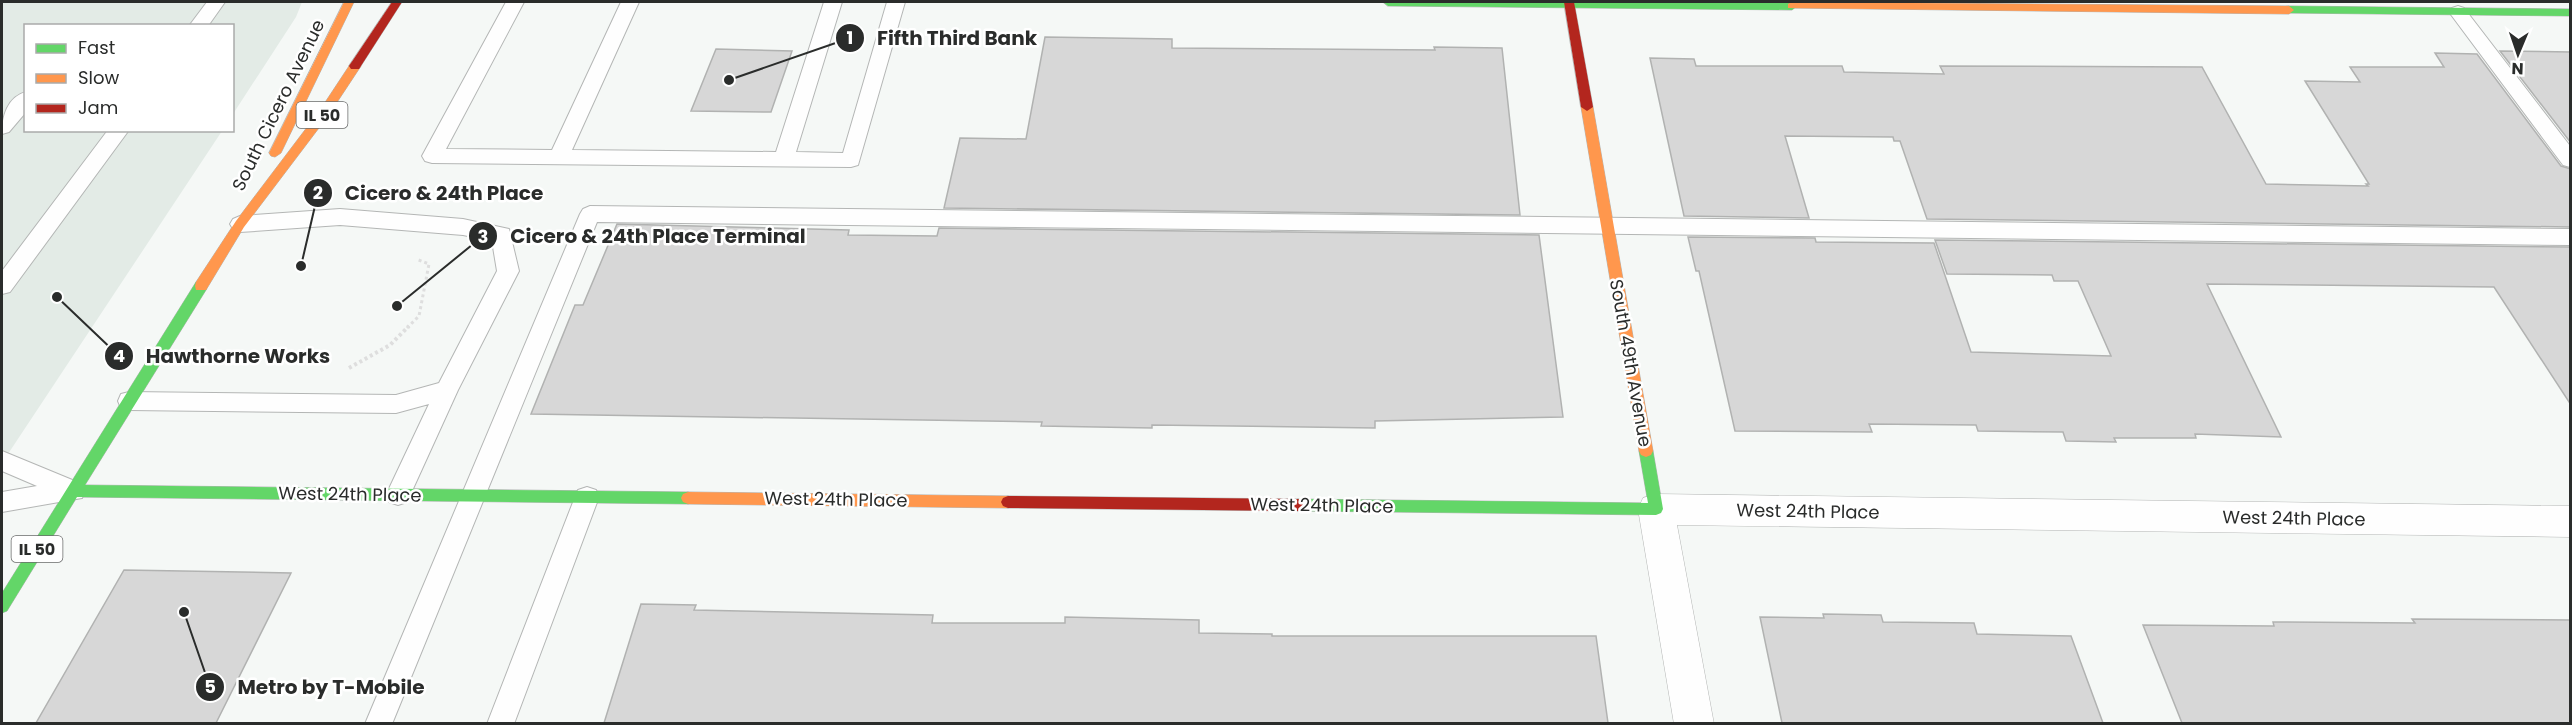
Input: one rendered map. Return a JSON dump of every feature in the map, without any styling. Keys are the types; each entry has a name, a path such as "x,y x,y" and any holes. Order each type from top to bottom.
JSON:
{"street":[{"name":"South Cicero Avenue","path":"240,224 349,2"},
{"name":"South Cicero Avenue","path":"2,606 240,224 324,113 397,2"},
{"path":"1388,2 2571,12"},
{"name":"South 49th Avenue","path":"1569,3 1694,723"},
{"name":"West 24th Place","path":"73,491 2571,522"}],"lane":[{"path":"200,24 216,2"},
{"path":"514,2 432,156 851,160 896,2"},
{"path":"559,157 630,2"},
{"path":"784,159 833,2"},
{"path":"2458,12 2571,160"},
{"path":"2,127 24,100"},
{"path":"2,286 118,132"},
{"path":"378,723 591,214 2571,237"},
{"path":"240,224 340,217 463,227 502,235 508,271 447,390 398,495"},
{"path":"129,402 396,404 447,390"},
{"path":"2,461 73,491"},
{"path":"2,502 73,491"},
{"path":"500,723 587,497"}],"path":[{"path":"348,368 390,345 419,316 429,264 410,258"}],"shaded area":[{"path":"2,2 302,2 296,17 234,112 234,24 24,24 24,132 221,132 2,463"}],"building":[{"path":"1045,37 1172,39 1172,48 1435,50 1434,47 1502,48 1520,215 944,208 960,138 1026,139"},
{"path":"716,49 792,51 771,112 691,111"},
{"path":"2500,51 2571,52 2571,143"},
{"path":"2435,53 2477,54 2561,166 2571,169 2571,227 1927,219 1900,141 1894,141 1893,137 1785,136 1809,218 1684,216 1650,58 1694,59 1696,66 1842,66 1844,72 1944,74 1940,66 2202,67 2266,184 2368,186 2366,184 2369,184 2305,81 2360,82 2350,67 2444,67"},
{"path":"617,224 849,230 848,235 937,236 939,228 1539,235 1563,417 1375,421 1375,428 1152,425 1152,428 1041,426 1042,422 531,414 575,305 583,305"},
{"path":"1688,237 1815,238 1816,242 1934,243 1971,352 2111,356 2078,281 2054,281 2052,275 1947,274 1935,240 2571,247 2571,405 2494,287 2207,284 2281,437 2195,434 2196,438 2114,438 2116,442 2066,441 2063,432 1978,431 1976,425 1869,424 1872,432 1735,431 1699,271 1696,271"},
{"path":"124,570 291,573 216,723 36,723"},
{"path":"641,604 696,605 694,610 933,615 932,623 1065,623 1065,617 1199,620 1199,633 1272,634 1272,636 1596,636 1608,723 604,723"},
{"path":"1823,614 1881,615 1883,622 1974,623 1977,634 2071,636 2103,723 1782,723 1760,617 1824,618"},
{"path":"2412,619 2571,620 2571,723 2182,723 2143,625 2274,626 2273,622 2415,623"}],"traffic: fast":[{"path":"1388,2 1792,6"},
{"path":"2289,10 2570,13"},
{"path":"2,606 201,286"},
{"path":"1298,505 1656,509 1646,451"},
{"path":"73,491 688,498"}],"traffic: slow":[{"path":"275,153 349,2"},
{"path":"1792,6 2289,10"},
{"path":"201,286 240,224 324,113 355,66"},
{"path":"1587,107 1646,451"},
{"path":"688,498 1008,502"}],"traffic: jam":[{"path":"355,66 397,2"},
{"path":"1569,2 1587,107"},
{"path":"1008,502 1298,505"}],"place":[{"name":"Fifth Third Bank","path":"729,80"},
{"name":"Cicero & 24th Place","path":"301,266"},
{"name":"Hawthorne Works","path":"57,297"},
{"name":"Cicero & 24th Place Terminal","path":"397,306"},
{"name":"Metro by T-Mobile","path":"184,612"}]}
